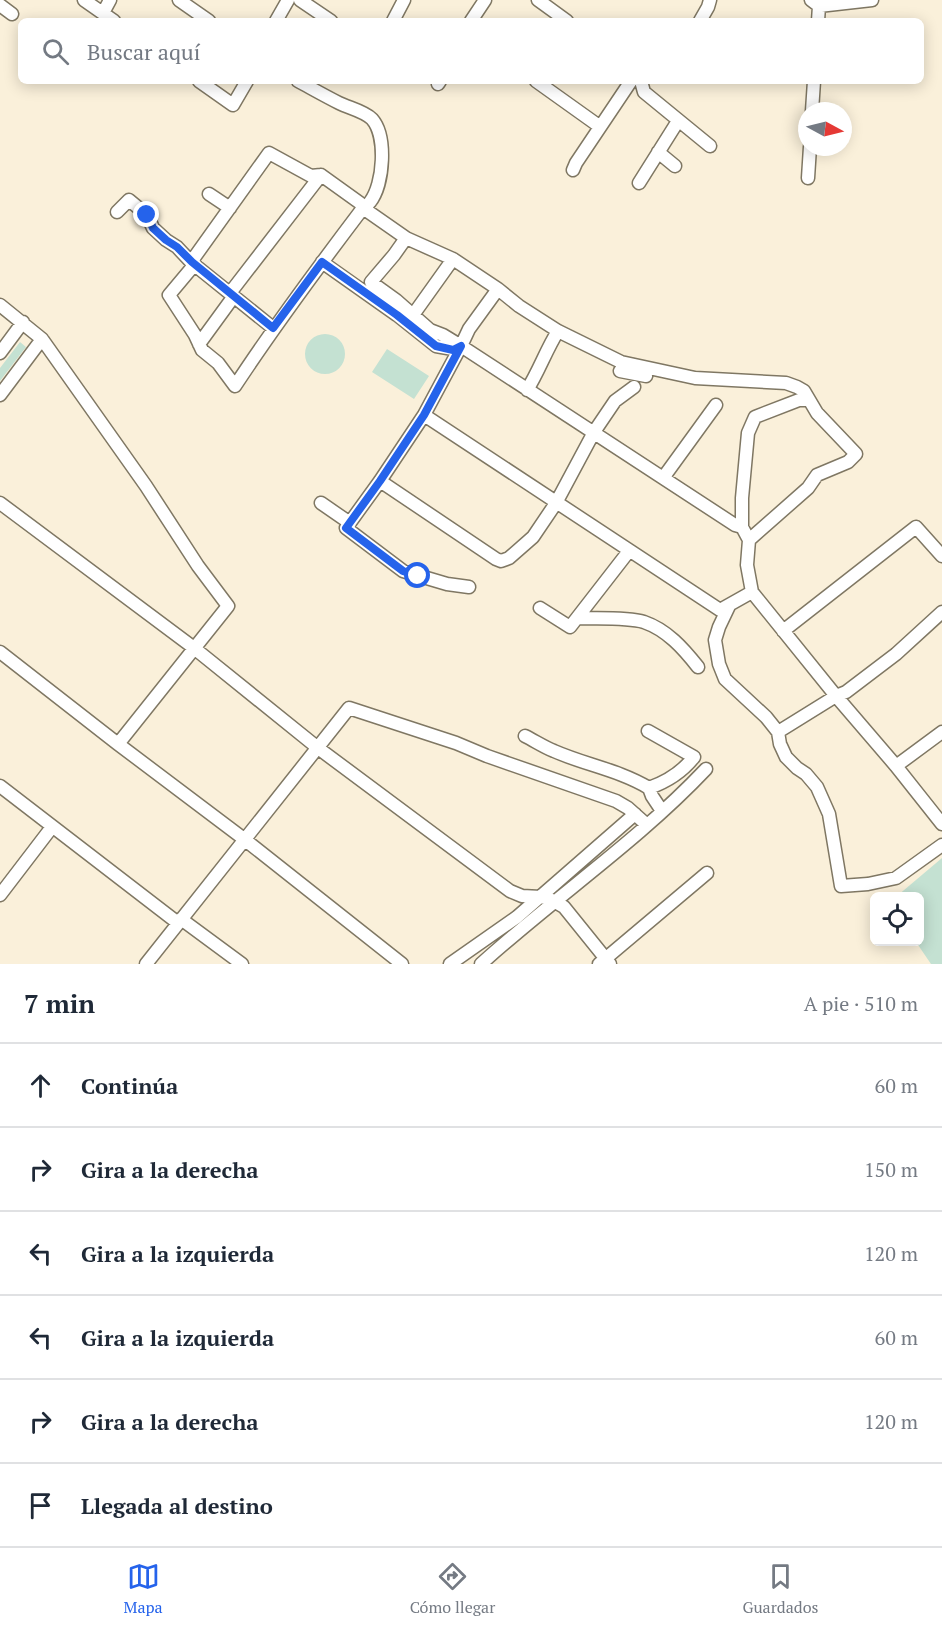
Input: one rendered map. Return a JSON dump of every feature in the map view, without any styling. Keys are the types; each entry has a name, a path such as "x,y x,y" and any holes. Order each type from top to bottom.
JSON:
{"street":[{"path":"84,0 110,18"},
{"path":"103,13 110,0"},
{"path":"179,0 205,18"},
{"path":"278,18 288,0"},
{"path":"300,0 327,18"},
{"path":"395,18 404,0"},
{"path":"473,18 485,0"},
{"path":"538,0 563,18"},
{"path":"702,18 710,0"},
{"path":"818,18 815,3 872,0"},
{"path":"0,5 12,14"},
{"path":"203,84 233,105 245,84"},
{"path":"303,84 370,117 377,126 382,154 379,185 370,202 363,208 273,328 235,386 218,363 202,350 169,295 269,153 311,176 321,175 360,203 363,208 406,238 453,259 519,306 558,330 621,362 695,378"},
{"path":"540,84 599,126"},
{"path":"573,170 599,126 629,84"},
{"path":"642,84 644,92 710,146"},
{"path":"813,102 814,84"},
{"path":"639,183 678,121"},
{"path":"658,152 675,166"},
{"path":"808,178 809,156"},
{"path":"199,344 232,295 321,175"},
{"path":"209,194 230,208"},
{"path":"117,212 129,200 147,215 153,228 166,240 273,328"},
{"path":"406,238 371,282 430,330 461,346 735,525 742,527"},
{"path":"413,315 453,259"},
{"path":"322,262 397,315 436,346 453,350 461,346"},
{"path":"470,587 447,584 403,571 346,528 424,415 469,329 498,289"},
{"path":"0,305 42,339 228,606 118,744"},
{"path":"0,353 23,322"},
{"path":"527,390 558,330"},
{"path":"0,395 42,339"},
{"path":"620,371 644,375 786,383 804,391 816,413 856,454 848,462 817,475 808,488 749,540"},
{"path":"380,481 501,561 509,558 533,537 556,503 594,432 615,401 634,387"},
{"path":"808,400 799,400 755,417 748,433 742,498 742,527 749,540 747,565 752,592 942,824"},
{"path":"663,478 716,405"},
{"path":"424,415 720,610 752,592"},
{"path":"0,503 194,648 318,748 510,891 522,896 541,897 564,907 605,962 707,873"},
{"path":"321,503 350,523"},
{"path":"783,631 916,526 942,556"},
{"path":"540,608 570,627 629,551"},
{"path":"729,606 719,627 716,640 719,664 725,679 766,717 778,732 786,757 818,787 829,814 841,886 868,884 896,878 942,845"},
{"path":"778,732 846,692 896,654 942,612"},
{"path":"578,618 644,622 675,640 698,667"},
{"path":"0,652 244,839 402,964"},
{"path":"146,964 349,708 456,743 616,801 628,808 647,825"},
{"path":"648,731 694,757 679,771 649,788"},
{"path":"896,766 942,732"},
{"path":"525,736 553,751 635,780 649,788 662,811"},
{"path":"481,964 647,825 686,791 706,769"},
{"path":"0,786 52,827 242,964"},
{"path":"450,964 517,917 635,814"},
{"path":"0,895 52,827"}],"green space":[{"path":"325,334 339,340 345,354 339,368 325,374 311,368 305,354 311,340"},
{"path":"20,342 26,347 0,381 0,368"},
{"path":"387,349 429,376 414,399 372,372"},
{"path":"942,858 942,964 931,964 919,946 924,946 924,892 902,892"}],"route":[{"path":"147,215 153,228 166,240 273,328 322,262 397,315 436,346 453,350 461,346 424,415 346,528 403,571 418,576"}]}
